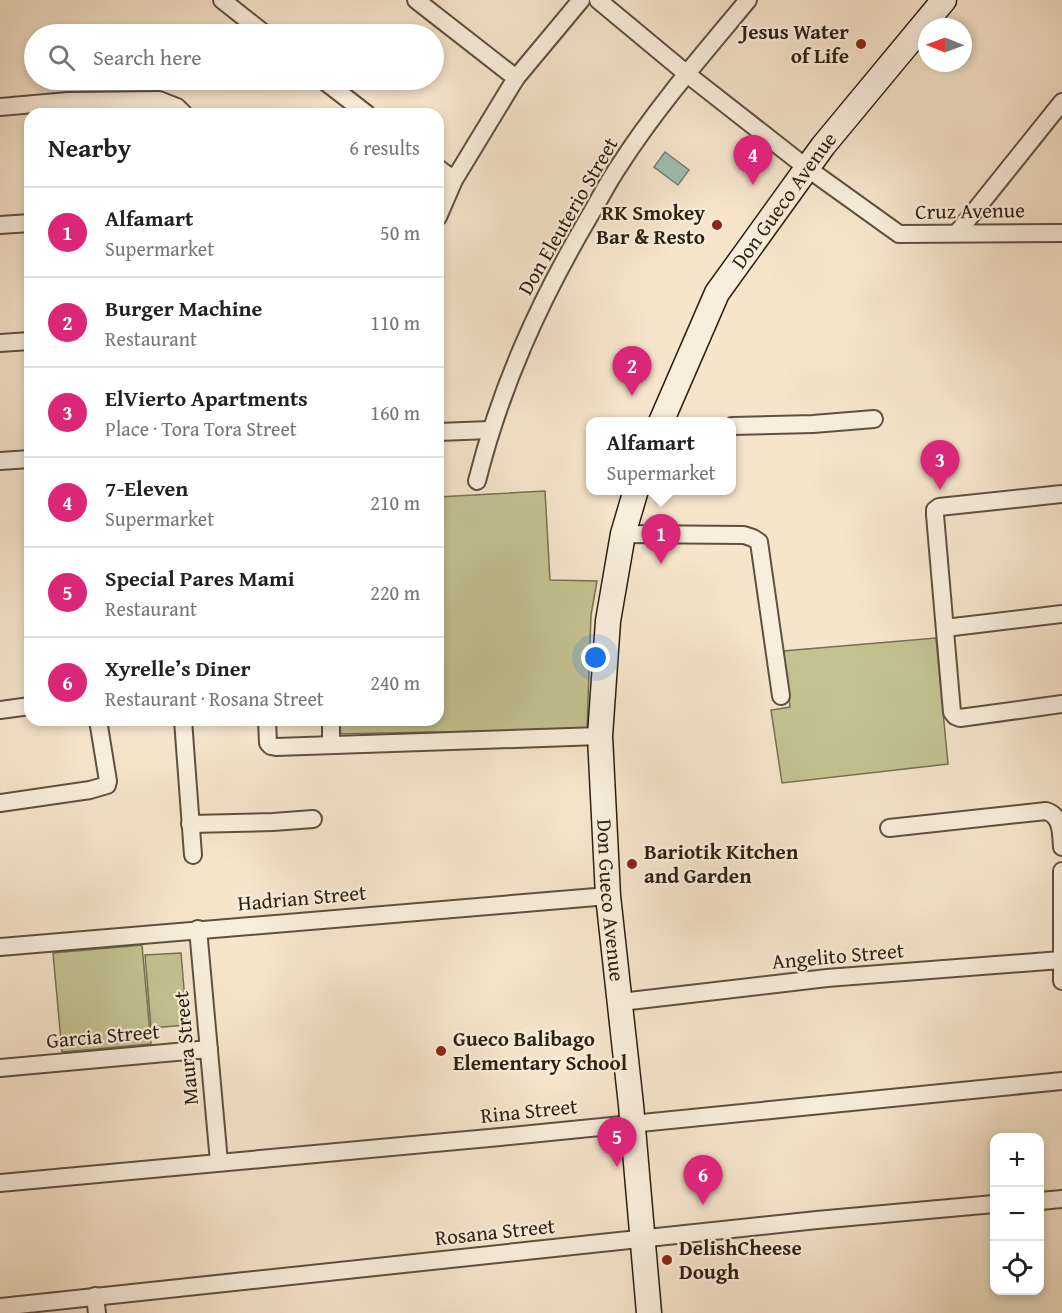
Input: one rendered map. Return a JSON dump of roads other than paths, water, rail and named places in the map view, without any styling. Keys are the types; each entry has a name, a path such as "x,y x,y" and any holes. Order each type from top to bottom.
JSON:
{"main road":[{"name":"Don Gueco Avenue","path":"663,417 717,293 830,138 944,0"},
{"name":"Don Gueco Avenue","path":"635,495 623,534 608,621 600,736 608,896 633,1124 649,1313"}],"street":[{"path":"222,0 253,24"},
{"path":"416,0 516,78"},
{"path":"444,203 454,180 516,78 581,0"},
{"name":"Cruz Avenue","path":"598,0 687,74 807,168 899,234 1062,232"},
{"name":"Don Eleuterio Street","path":"477,481 490,430 519,353 562,263 619,165 687,74 748,0"},
{"path":"335,90 356,108"},
{"path":"0,106 68,101 159,100 178,108"},
{"path":"957,233 1062,102"},
{"path":"444,172 454,180"},
{"path":"0,225 24,223"},
{"path":"0,344 24,342"},
{"path":"736,426 813,424 874,419"},
{"path":"444,432 490,430"},
{"path":"0,461 24,459"},
{"path":"1062,494 939,507 935,510 952,712 960,717 1062,704"},
{"path":"623,534 744,535 759,542 781,696"},
{"path":"945,628 1062,614"},
{"path":"0,710 24,707"},
{"path":"0,803 90,790 107,785 99,726"},
{"path":"183,726 193,855"},
{"path":"267,726 268,743 271,746 600,736"},
{"path":"331,726 331,745"},
{"path":"890,828 1046,811 1053,813 1059,822 1062,848"},
{"path":"190,824 313,819"},
{"path":"1062,876 1062,981"},
{"name":"Hadrian Street","path":"0,947 608,896"},
{"name":"Maura Street","path":"198,929 219,1162"},
{"name":"Angelito Street","path":"621,1002 827,978 1061,960"},
{"name":"Garcia Street","path":"0,1068 209,1049"},
{"name":"Rina Street","path":"0,1183 1062,1081"},
{"path":"1044,1201 1062,1199"},
{"name":"Rosana Street","path":"0,1307 96,1305 642,1239 990,1204"}],"place":[{"name":"Jesus Water of Life","path":"861,44"},
{"name":"7-Eleven","path":"753,185"},
{"name":"RK Smokey Bar & Resto","path":"717,225"},
{"name":"Burger Machine","path":"632,396"},
{"name":"ElVierto Apartments","path":"940,490"},
{"name":"Alfamart","path":"661,564"},
{"name":"Bariotik Kitchen and Garden","path":"632,864"},
{"name":"Gueco Balibago Elementary School","path":"441,1051"},
{"name":"Special Pares Mami","path":"617,1167"},
{"name":"Xyrelle’s Diner","path":"703,1205"},
{"name":"DelishCheese Dough","path":"667,1260"}]}
